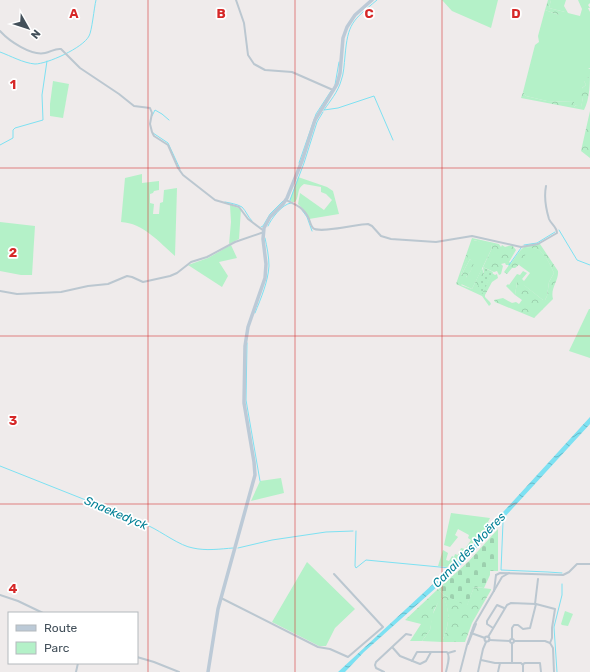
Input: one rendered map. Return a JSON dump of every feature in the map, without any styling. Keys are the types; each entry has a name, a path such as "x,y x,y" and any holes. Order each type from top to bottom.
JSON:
{"main road":[{"path":"208,672 217,614 255,473 244,403 245,348 248,327 265,278 266,264 264,232 269,218 286,200 302,163 314,123 334,90 340,75 343,38 346,27 353,17 372,0"}],"street":[{"path":"236,0 244,23 248,55 254,64 265,70 290,72 334,90"},
{"path":"0,31 12,42 35,53 46,53 58,48 66,53 82,69 134,106 138,108 150,108 152,113 150,124 151,131 154,136 168,146 182,175 214,199 240,208 248,219 264,232"},
{"path":"286,200 300,207 306,214 312,227 316,229 340,228 366,224 372,226 381,236 389,239 435,242 472,236 523,247 538,244 557,233 556,228 549,217 546,199 546,186"},
{"path":"0,291 15,294 61,292 88,286 108,284 127,276 144,282 170,276 177,273 191,262 207,257 233,243 264,232"},
{"path":"496,575 499,573 509,573 563,575 568,573 576,565 590,564"},
{"path":"460,672 466,649 480,616 503,576 509,573"},
{"path":"221,598 319,647 330,649 348,657 351,656 382,627 334,574"},
{"path":"496,575 499,576 501,580"},
{"path":"493,592 496,575"},
{"path":"512,663 512,628 514,625 518,625 523,629 530,628 538,579"},
{"path":"0,595 15,599 41,612"},
{"path":"486,638 504,608 510,604 535,604 555,609 552,638 550,643"},
{"path":"493,628 487,621 497,605 504,608"},
{"path":"384,672 376,668 376,663 406,634 412,635"},
{"path":"472,634 486,638 488,641"},
{"path":"488,641 545,641 550,643 553,649 554,672"},
{"path":"478,672 483,649 488,641"},
{"path":"393,648 400,656 419,664 428,660 430,652"},
{"path":"412,661 417,652 448,653 455,651"},
{"path":"446,672 448,653"},
{"path":"138,657 152,661 179,672"},
{"path":"481,660 500,663 540,663 542,672"},
{"path":"498,672 500,663"},
{"path":"523,664 523,672"}],"green space":[{"path":"442,0 498,0 491,28 452,11"},
{"path":"548,0 551,0 549,8 565,12 566,17 564,19 559,15 545,10"},
{"path":"551,0 566,0 564,6 568,13 580,16 582,9 578,0 590,0 588,5 590,8 588,8 590,12 590,68 588,68 589,76 584,81 586,85 582,88 583,97 581,108 576,105 574,107 574,102 547,101 526,96 523,92 535,45 539,42 538,36 545,10 559,15 565,12 549,8"},
{"path":"588,68 590,69 589,90 584,110 521,98 523,92 526,96 547,101 574,102 574,107 576,105 581,107 583,97 580,94 586,85 584,78 586,76 588,78"},
{"path":"53,81 69,84 63,118 50,116"},
{"path":"590,111 590,158 581,151"},
{"path":"142,174 142,183 159,181 159,190 150,194 150,203 154,204 153,214 159,214 160,203 163,202 164,190 177,188 175,256 157,239 144,230 129,223 121,222 125,178"},
{"path":"298,177 327,187 333,191 339,214 309,219 304,210 298,204 300,193 324,210 332,200 326,194 321,192 321,187 304,184 299,190 295,202 292,202 290,200"},
{"path":"230,205 241,209 239,239 229,244 231,222"},
{"path":"0,222 35,226 32,275 21,275 0,271"},
{"path":"472,238 499,244 501,247 502,245 505,247 512,245 516,250 509,262 511,263 522,248 530,244 540,244 558,271 552,295 553,299 534,318 495,302 494,300 503,298 512,303 516,302 519,304 522,300 515,295 517,282 519,281 545,300 549,282 554,273 544,255 537,249 532,248 526,248 525,257 507,274 504,272 509,265 506,265 505,263 501,264 503,266 501,274 499,275 497,271 494,272 483,267 492,248 491,245 474,240 461,274 462,275 470,259 474,262 474,264 466,277 466,281 461,285 472,289 482,268 484,274 482,293 492,273 495,275 497,274 498,278 492,282 485,295 491,304 489,306 482,296 456,284"},
{"path":"473,240 491,245 492,248 472,289 461,284 472,268 473,262 470,259 462,275 461,274"},
{"path":"231,245 237,258 219,262 228,276 222,287 188,265 208,258"},
{"path":"526,248 541,251 554,273 549,282 545,300 517,282 515,295 506,286 508,284 509,285 517,274 520,275 523,271 527,273 522,279 524,281 530,273 519,265"},
{"path":"483,267 493,272 482,294 476,291 484,274"},
{"path":"590,309 590,358 569,351"},
{"path":"281,478 284,493 251,501 260,481"},
{"path":"451,513 490,518 488,522 490,524 453,565 447,567 438,566 443,550 448,553 446,560 449,561 455,554 458,555 461,548 465,549 471,540 468,538 469,535 458,529 455,535 458,537 450,547 444,545"},
{"path":"498,529 498,571 490,571 490,575 484,588 474,587 467,606 444,595 438,589 468,562"},
{"path":"307,562 355,609 335,628 326,646 319,646 272,622"},
{"path":"474,587 491,590 472,623 465,642 442,642 447,626 448,612 445,601 441,598 434,610 430,630 422,641 410,641 421,624 405,620 438,589 444,595 467,605"},
{"path":"440,598 445,600 448,611 447,626 442,642 422,641 430,630 432,616"},
{"path":"565,611 573,614 568,626 561,624"}],"water":[{"name":"Canal des Moëres","path":"590,417 590,424 457,569 364,652 345,672 338,672 461,558"}],"waterway":[{"path":"0,52 22,61 35,64 56,58 72,50 85,41 89,36 96,0"},
{"path":"324,110 340,85 350,29 357,18 377,0"},
{"path":"0,145 13,138 13,130 15,128 43,120 42,95 47,61"},
{"path":"335,85 339,62"},
{"path":"299,163 316,114 331,91"},
{"path":"324,110 338,108 374,96 393,140"},
{"path":"152,116 155,110 169,120"},
{"path":"290,201 317,122 323,112"},
{"path":"153,133 168,143 180,169"},
{"path":"261,227 270,214 283,201"},
{"path":"225,202 242,207 252,221"},
{"path":"268,226 274,216 284,206 291,203"},
{"path":"302,210 307,217 312,231"},
{"path":"559,230 577,260 590,265"},
{"path":"524,245 537,243 555,232"},
{"path":"255,313 264,290 269,266 265,238"},
{"path":"509,265 521,248"},
{"path":"247,343 246,400 260,481"},
{"name":"Snaekedyck","path":"0,466 149,526 188,547 208,550 233,548"},
{"name":"Snaekedyck","path":"502,520 501,570 562,573"},
{"name":"Snaekedyck","path":"238,548 272,540 326,532 353,531"},
{"name":"Snaekedyck","path":"356,531 356,568 366,560 450,568"},
{"name":"Snaekedyck","path":"557,672 554,627 562,595 562,584"}]}
